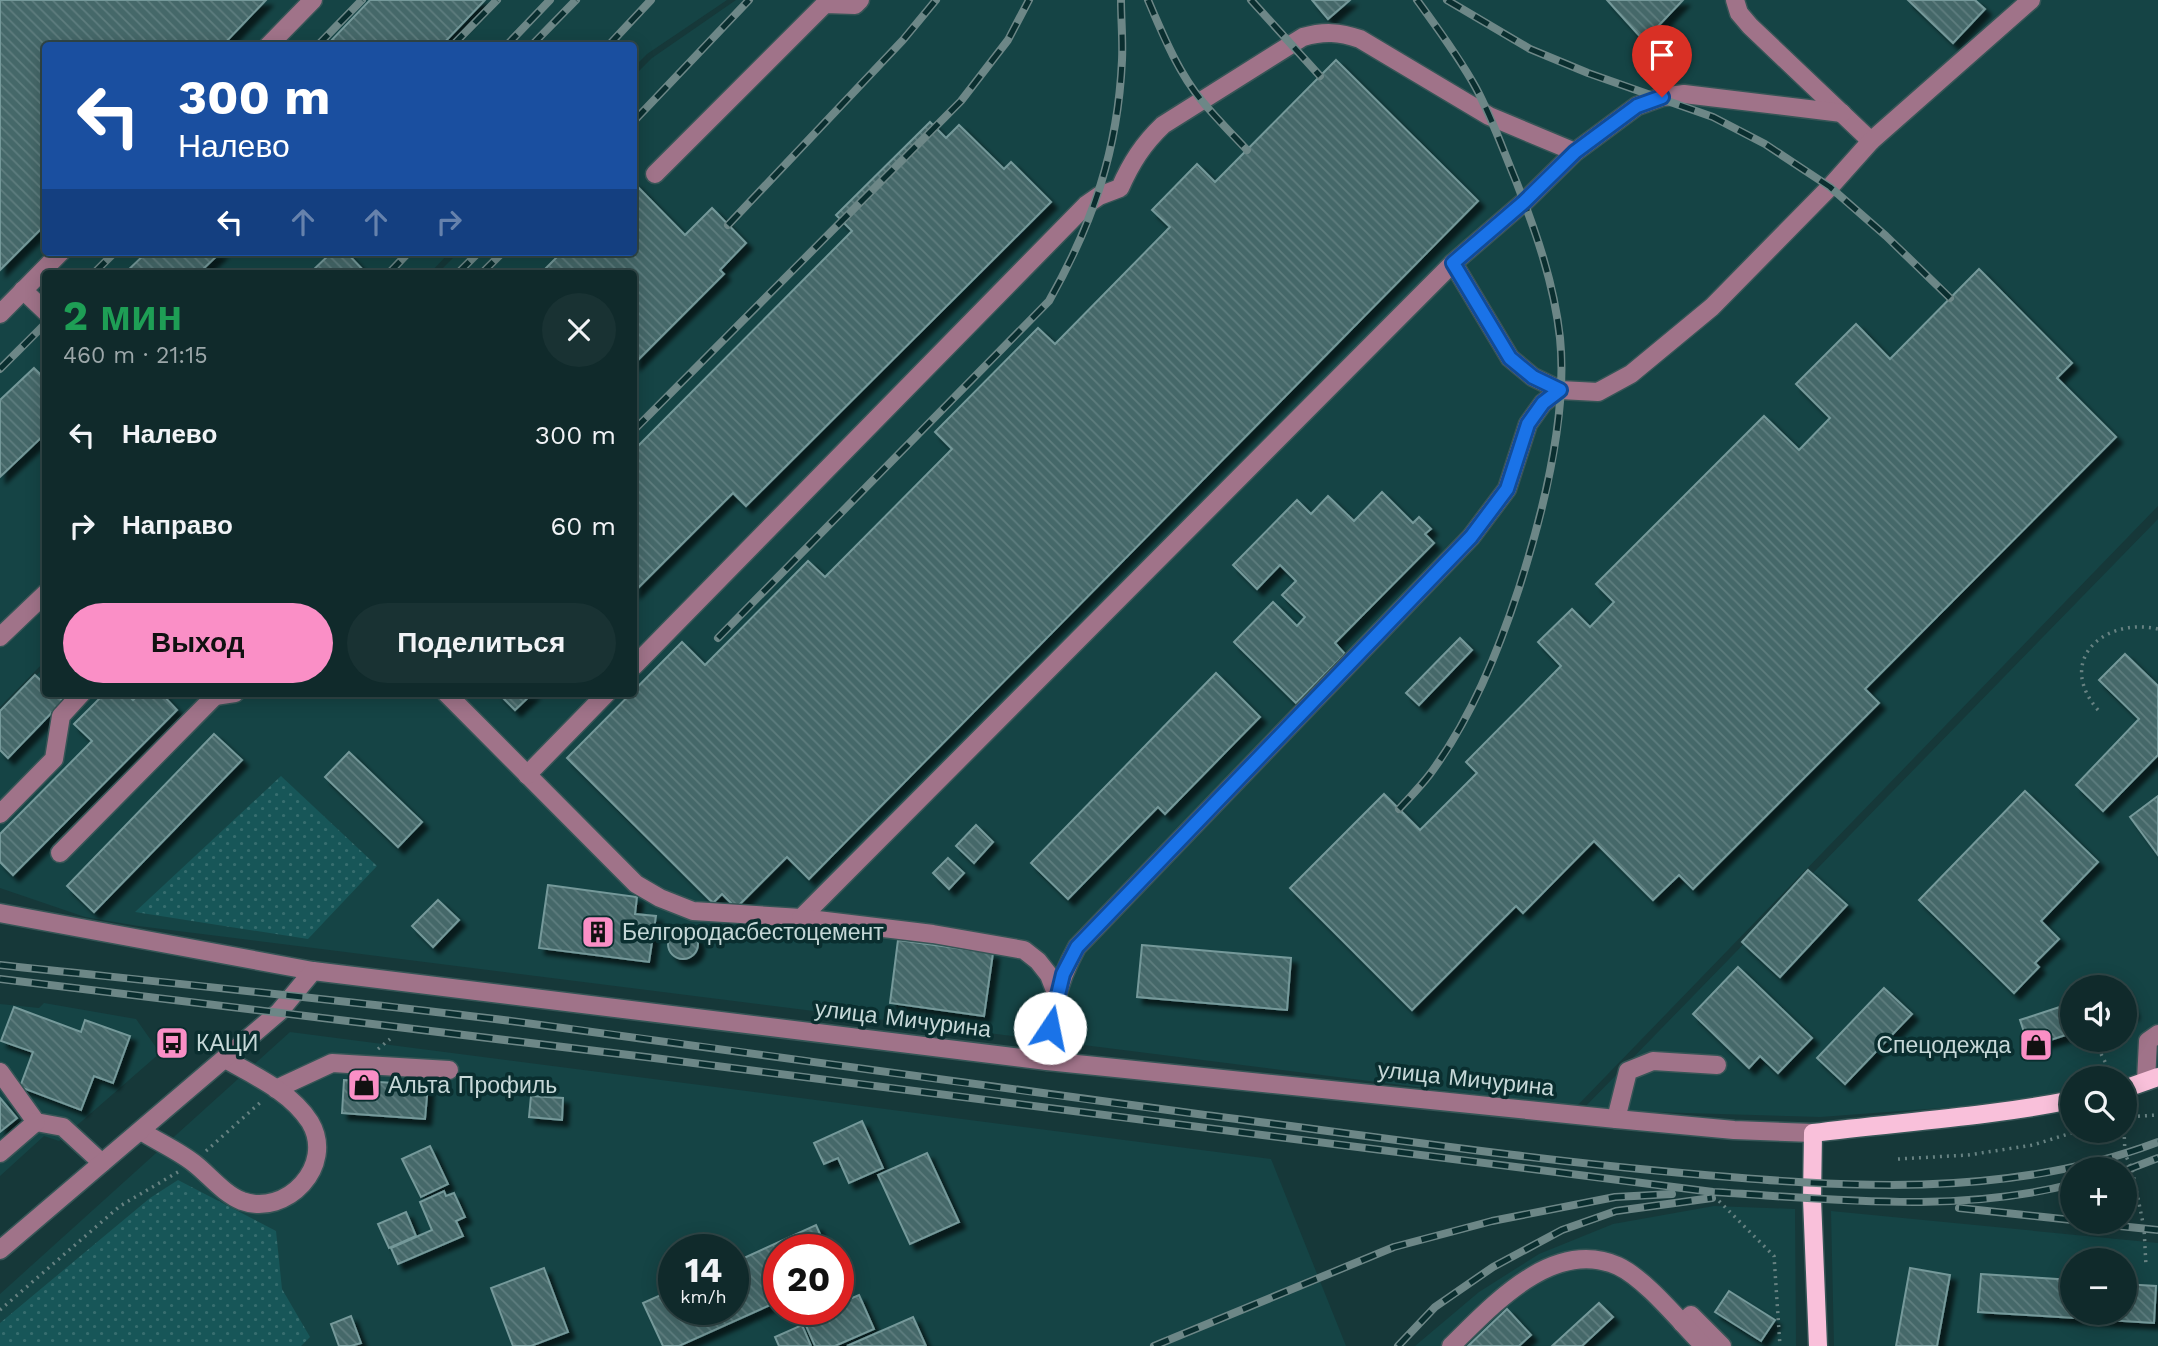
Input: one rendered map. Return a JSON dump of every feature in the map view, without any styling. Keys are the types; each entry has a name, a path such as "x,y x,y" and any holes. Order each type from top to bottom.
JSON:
{"main road":[{"name":"улица Мичурина","path":"1813,1133 1895,1122 1976,1116 2060,1102"},
{"path":"1813,1133 1812,1199 1818,1346"}],"street":[{"path":"272,42 313,0"},
{"path":"655,174 825,4 855,5 860,0"},
{"path":"1735,0 1740,13 1750,26 1871,141"},
{"path":"1453,263 1510,358 1533,377 1560,390 1598,392 1631,374 1712,307 1830,187 1871,141 2031,0"},
{"path":"637,663 1086,205 1099,196 1120,188 1132,162 1163,125 1303,37 1319,32 1342,32 1360,39 1489,116 1575,152"},
{"path":"801,918 1453,263 1524,202 1575,152 1637,106 1684,93 1842,113"},
{"path":"43,270 57,256"},
{"path":"0,314 42,271"},
{"path":"23,290 42,308"},
{"path":"1047,1061 1056,993 1077,947 1471,537 1507,489 1528,424 1543,403 1560,390"},
{"path":"0,637 42,597"},
{"path":"0,814 54,759 61,716 78,697"},
{"path":"60,853 210,697"},
{"path":"450,697 636,884 660,898 693,911 801,918 933,934 1024,950 1038,961 1049,975 1056,993"},
{"path":"527,775 603,697"},
{"name":"улица Мичурина","path":"0,913 313,971 1047,1061 1616,1119 1734,1130 1813,1133"},
{"path":"0,1250 279,1012 313,971"},
{"path":"2152,1079 2148,1041 2158,1034"},
{"path":"141,1131 193,1163 223,1189 241,1200 262,1204 284,1199 302,1187 313,1168 317,1147 312,1126 300,1108 276,1089 225,1059"},
{"path":"1616,1119 1629,1071 1653,1061 1717,1065"},
{"path":"276,1089 332,1063 449,1070"},
{"path":"0,1072 36,1122 63,1127 102,1163"},
{"path":"0,1153 36,1122"},
{"path":"1451,1346 1498,1299 1530,1277 1561,1263 1590,1259 1618,1266 1642,1282 1704,1346"},
{"path":"1682,1324 1691,1315 1722,1346"}],"path":[{"path":"2098,710 2085,695 2080,670 2091,645 2112,631 2150,627 2158,629"},
{"path":"2101,1054 2108,1066"},
{"path":"0,1310 120,1206 193,1163 276,1089"},
{"path":"2137,1116 2158,1115"},
{"path":"1898,1159 1968,1156 2020,1147 2060,1136"},
{"path":"2125,1143 2125,1154 2133,1169 2144,1228 2146,1266"},
{"path":"1719,1201 1774,1256 1780,1346"}],"shaded area":[{"path":"0,0 727,0 647,54 637,64 637,42 42,42 42,256 446,256 433,270 42,270 42,664 0,707"},
{"path":"736,0 2158,0 2158,506 1576,1107 138,926 85,917 0,888 0,712 42,670 42,697 637,697 637,270 441,270 455,256 637,256 637,73 652,58"},
{"path":"2158,519 2158,1066 2137,1073 2137,1066 2060,1066 2060,1094 2022,1102 1820,1117 1582,1110"},
{"path":"281,776 377,866 308,939 135,912"},
{"path":"44,1003 136,1019 160,1053 59,1141 44,1136 0,1176 0,1004 39,1008"},
{"path":"290,1032 1271,1159 1346,1346 0,1346 0,1294"},
{"path":"178,1180 276,1231 282,1289 310,1337 301,1346 0,1346 0,1323 150,1198"},
{"path":"1714,1206 1795,1209 1796,1346 1415,1346 1479,1292 1539,1254 1613,1224"},
{"path":"1831,1211 2158,1243 2158,1346 1834,1346"}],"building":[{"path":"0,0 266,0 226,42 42,42 42,228 0,270"},
{"path":"370,0 485,0 445,42 330,42"},
{"path":"1312,0 1350,0 1328,19"},
{"path":"1607,0 1683,0 1644,41"},
{"path":"1908,0 1975,0 1985,9 1953,43"},
{"path":"1336,60 1478,201 809,879 787,857 736,908 722,894 713,903 567,758 627,697 637,697 637,687 682,642 705,665 808,561 825,577 952,449 935,432 1038,328 1055,344 1170,227 1152,210 1197,164 1215,182"},
{"path":"930,122 946,138 959,125 1004,169 1011,162 1051,202 746,506 733,493 637,589 637,447 852,231 836,215"},
{"path":"637,186 685,235 712,208 746,243 720,270 724,274 637,361 637,270 544,270 558,256 637,256"},
{"path":"143,256 217,256 202,270 128,270"},
{"path":"328,256 350,256 363,270 313,270"},
{"path":"1979,269 2072,363 2057,378 2116,437 1865,689 1879,703 1693,889 1679,875 1653,900 1594,841 1523,913 1516,906 1412,1010 1290,888 1384,794 1420,830 1477,773 1466,762 1561,666 1538,642 1572,609 1590,627 1614,602 1596,584 1764,416 1799,450 1830,418 1796,384 1856,324 1890,359"},
{"path":"34,368 42,376 42,437 0,477 0,400"},
{"path":"1382,492 1413,523 1419,517 1431,529 1425,534 1434,543 1335,643 1345,654 1296,703 1234,642 1273,602 1297,626 1305,617 1282,595 1296,581 1280,565 1257,589 1233,565 1297,500 1311,514 1328,496 1354,521"},
{"path":"1460,638 1472,650 1419,705 1406,693"},
{"path":"2125,654 2158,686 2158,755 2103,811 2076,785 2139,719 2099,680"},
{"path":"1216,673 1260,717 1165,814 1158,807 1068,899 1031,863"},
{"path":"35,675 42,681 42,697 58,697 63,701 8,758 0,750 0,711"},
{"path":"101,697 130,697 133,700 136,697 165,697 177,710 13,875 0,862 0,834 92,741 74,724"},
{"path":"502,697 529,697 515,710"},
{"path":"214,734 242,760 94,912 67,886"},
{"path":"349,752 422,822 398,847 325,777"},
{"path":"2025,791 2098,862 2041,921 2059,939 2035,963 2039,967 2014,993 1919,900"},
{"path":"2158,796 2158,855 2130,817"},
{"path":"976,825 993,842 974,863 956,846"},
{"path":"948,858 964,873 949,889 933,873"},
{"path":"1808,870 1847,905 1780,977 1742,942"},
{"name":"Белгородасбестоцемент","path":"548,885 637,897 635,914 656,916 649,962 539,948"},
{"path":"438,900 459,920 433,947 412,926"},
{"path":"683,929 694,933 698,944 694,955 683,959 672,955 668,944 672,933"},
{"path":"898,940 993,953 984,1016 890,1003"},
{"path":"1142,945 1291,958 1287,1010 1137,997"},
{"path":"1738,967 1812,1038 1778,1073 1760,1056 1749,1068 1693,1014"},
{"path":"1884,988 1912,1014 1845,1084 1817,1058"},
{"path":"14,1007 81,1032 85,1020 130,1036 113,1083 94,1076 81,1110 20,1087 33,1052 1,1041"},
{"path":"2060,1007 2060,1037 2029,1047 2020,1020"},
{"path":"344,1080 428,1085 425,1119 342,1113"},
{"path":"531,1096 563,1098 562,1120 529,1117"},
{"path":"0,1098 17,1118 0,1132"},
{"path":"862,1121 883,1168 849,1183 838,1158 824,1164 814,1143"},
{"path":"430,1146 448,1184 421,1197 402,1159"},
{"path":"927,1153 959,1222 910,1244 878,1175"},
{"path":"444,1191 446,1196 454,1193 465,1217 456,1221 463,1236 398,1264 391,1248 432,1230 420,1202"},
{"path":"406,1212 416,1236 389,1248 378,1224"},
{"path":"816,1225 820,1234 796,1234"},
{"path":"763,1249 763,1308 749,1314 749,1256"},
{"path":"544,1268 568,1332 531,1346 513,1346 491,1288"},
{"path":"1910,1268 1950,1275 1937,1346 1896,1346"},
{"path":"1981,1274 2060,1279 2060,1317 1978,1312"},
{"path":"2137,1285 2156,1286 2154,1323 2137,1322"},
{"path":"1729,1291 1775,1320 1761,1341 1715,1312"},
{"path":"859,1295 874,1329 835,1346 815,1346 806,1325 854,1325 854,1297"},
{"path":"658,1296 658,1325 726,1325 679,1346 663,1346 643,1303"},
{"path":"1599,1303 1613,1317 1582,1346 1552,1346"},
{"path":"1507,1309 1531,1335 1519,1346 1468,1346"},
{"path":"351,1316 361,1343 339,1346 331,1324"},
{"path":"913,1317 926,1346 847,1346"},
{"path":"802,1325 811,1346 779,1346 775,1337"}],"railway":[{"path":"321,42 362,0"},
{"path":"456,42 497,0"},
{"path":"510,42 550,0"},
{"path":"535,42 576,0"},
{"path":"612,42 651,0"},
{"path":"637,118 749,0"},
{"path":"728,225 903,40 936,0"},
{"path":"637,427 961,101 1008,40 1029,0"},
{"path":"718,638 1049,301 1065,272 1090,214 1109,155 1120,93 1121,0"},
{"path":"1148,0 1172,53 1193,90 1247,150"},
{"path":"1251,0 1320,76"},
{"path":"1399,809 1445,753 1471,708 1502,636 1545,497 1557,432 1562,368 1560,338 1549,278 1516,181 1476,88 1417,0"},
{"path":"1447,0 1530,49 1588,73 1713,117 1765,144 1830,187 1950,298"},
{"path":"97,270 111,256"},
{"path":"392,270 405,256"},
{"path":"461,270 475,256"},
{"path":"485,270 499,256"},
{"path":"0,369 42,327"},
{"path":"0,965 511,1021 1444,1146 1563,1161 1742,1178 1863,1185 1982,1181 2042,1173 2100,1161 2158,1142"},
{"path":"0,979 654,1058 1713,1192 1939,1202 1984,1199 2060,1186"},
{"path":"2137,1166 2158,1158"},
{"path":"1154,1346 1394,1247 1492,1221 1615,1197 1672,1194"},
{"path":"1398,1346 1435,1307 1493,1267 1562,1230 1616,1211 1712,1198"},
{"path":"1959,1208 2060,1219"},
{"path":"2137,1228 2158,1230"}],"place":[{"name":"Белгородасбестоцемент","path":"598,932"},
{"name":"КАЦИ","path":"172,1043"},
{"name":"Спецодежда","path":"2036,1045"},
{"name":"Альта Профиль","path":"364,1085"}],"route":[{"path":"1050,1028 1056,993 1077,947 1471,537 1507,489 1528,424 1543,403 1560,390 1533,377 1510,358 1453,263 1524,202 1575,152 1637,106 1662,97"}]}
